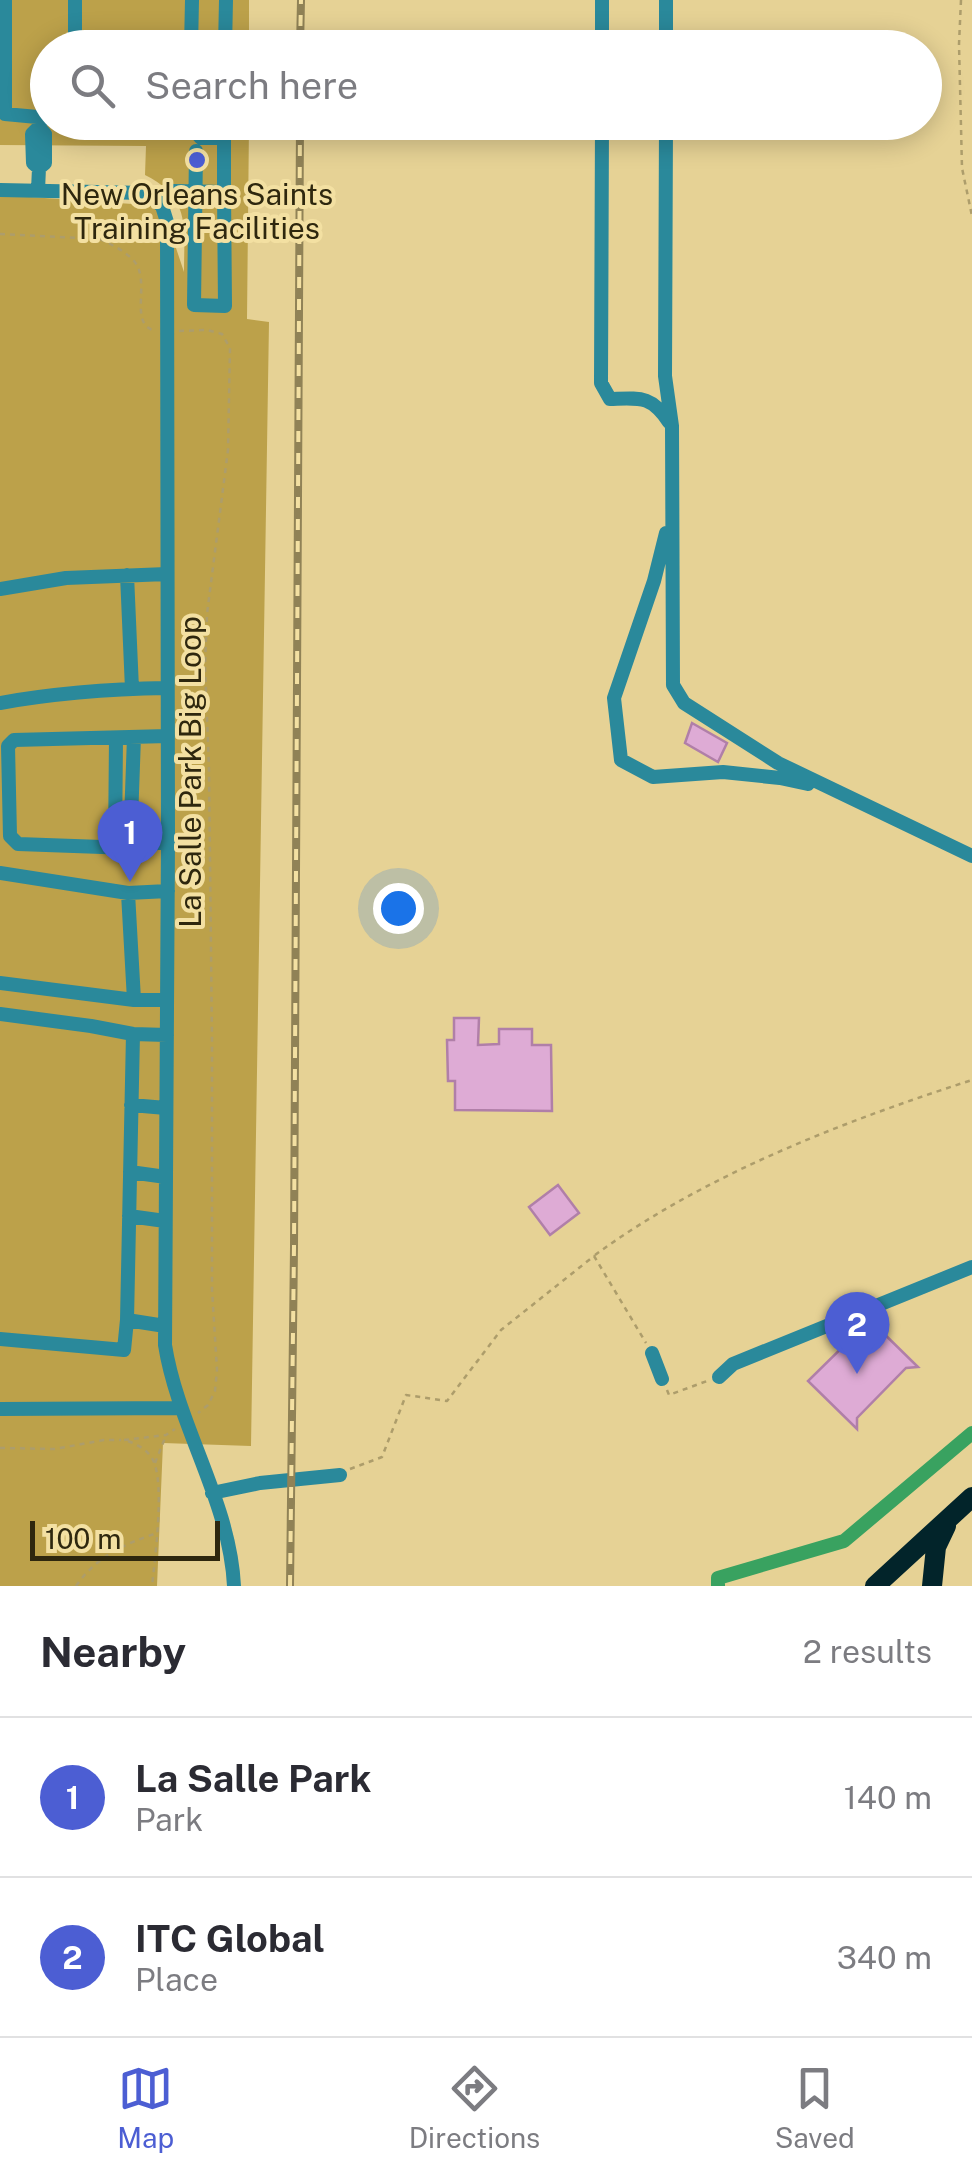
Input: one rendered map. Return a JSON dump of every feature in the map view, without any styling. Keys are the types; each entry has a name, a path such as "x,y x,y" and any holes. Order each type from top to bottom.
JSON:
{"highway":[{"path":"875,1586 972,1497"},
{"path":"932,1586 936,1547 949,1520"}],"street":[{"path":"4,0 4,114 30,119"},
{"path":"76,0 76,30"},
{"path":"191,30 192,0"},
{"path":"225,30 226,0"},
{"path":"602,0 602,30"},
{"path":"666,0 666,30"},
{"path":"38,190 39,168 45,163 45,140"},
{"path":"196,150 194,305 225,306 224,140"},
{"path":"602,140 601,382 610,399 642,398 660,408 672,426"},
{"path":"666,140 665,376 672,426 674,685 684,703 778,763 972,856"},
{"path":"0,190 146,193 162,206 167,222 165,1345 170,1378 212,1493 233,1566 234,1586"},
{"path":"162,206 173,192 224,192"},
{"path":"672,513 654,581 614,698 621,760 653,777 723,772 833,789"},
{"path":"0,589 66,578 166,574"},
{"path":"127,575 132,689"},
{"path":"0,703 32,697 168,688"},
{"path":"168,736 14,740 8,746 10,836 18,844 122,848 168,842"},
{"path":"116,738 116,772 123,807 122,848"},
{"path":"123,807 132,772 134,738"},
{"path":"116,772 132,772"},
{"path":"0,873 128,893 168,892"},
{"path":"128,893 134,1000"},
{"path":"0,983 134,1000 167,1000"},
{"path":"0,1014 167,1036"},
{"path":"0,1339 124,1350 133,1034"},
{"path":"132,1105 166,1108"},
{"path":"130,1172 166,1176"},
{"path":"129,1216 166,1221"},
{"path":"719,1377 732,1364 972,1267"},
{"path":"127,1320 165,1326"},
{"path":"652,1353 662,1379"},
{"path":"0,1408 182,1415"},
{"path":"212,1493 340,1474"}],"path":[{"path":"961,0 962,168 972,216"},
{"path":"0,234 100,239 114,245 135,262 143,280 143,324 153,332 168,332"},
{"name":"La Salle Park Big Loop","path":"0,1448 54,1449 166,1434 182,1415 208,1405 215,1391 205,666 207,614 228,450 231,366 230,348 222,334 207,330 168,332"},
{"path":"340,1474 382,1456 406,1394 447,1400 501,1330 628,1231 695,1191 890,1107 972,1080"},
{"path":"594,1256 652,1353"},
{"path":"662,1379 669,1396 719,1377"},
{"path":"154,1464 166,1434"},
{"path":"124,1440 145,1450 157,1479 158,1533 152,1586"},
{"path":"76,1586 86,1570 115,1548 158,1533"}],"shaded area":[{"path":"0,0 249,0 249,30 30,30 30,140 249,140 247,319 269,322 251,1446 163,1443 157,1586 0,1586 0,195 162,206 184,272 184,228 178,204 160,184 145,175 146,146 0,145"}],"building":[{"path":"692,723 727,743 718,762 685,743"},
{"path":"454,1018 479,1018 478,1045 499,1044 499,1029 532,1029 532,1045 551,1045 552,1111 455,1110 455,1081 448,1081 447,1040 454,1040"},
{"path":"558,1185 579,1213 550,1235 529,1207"},
{"path":"870,1320 918,1367 906,1368 857,1418 857,1429 808,1381"}],"waterway":[{"path":"718,1586 718,1578 844,1541 972,1433"}],"railway":[{"path":"300,30 301,0"},
{"path":"290,1586 300,140"}],"place":[{"name":"New Orleans Saints Training Facilities","path":"197,160"},
{"name":"La Salle Park","path":"130,882"},
{"name":"ITC Global","path":"857,1374"}]}
